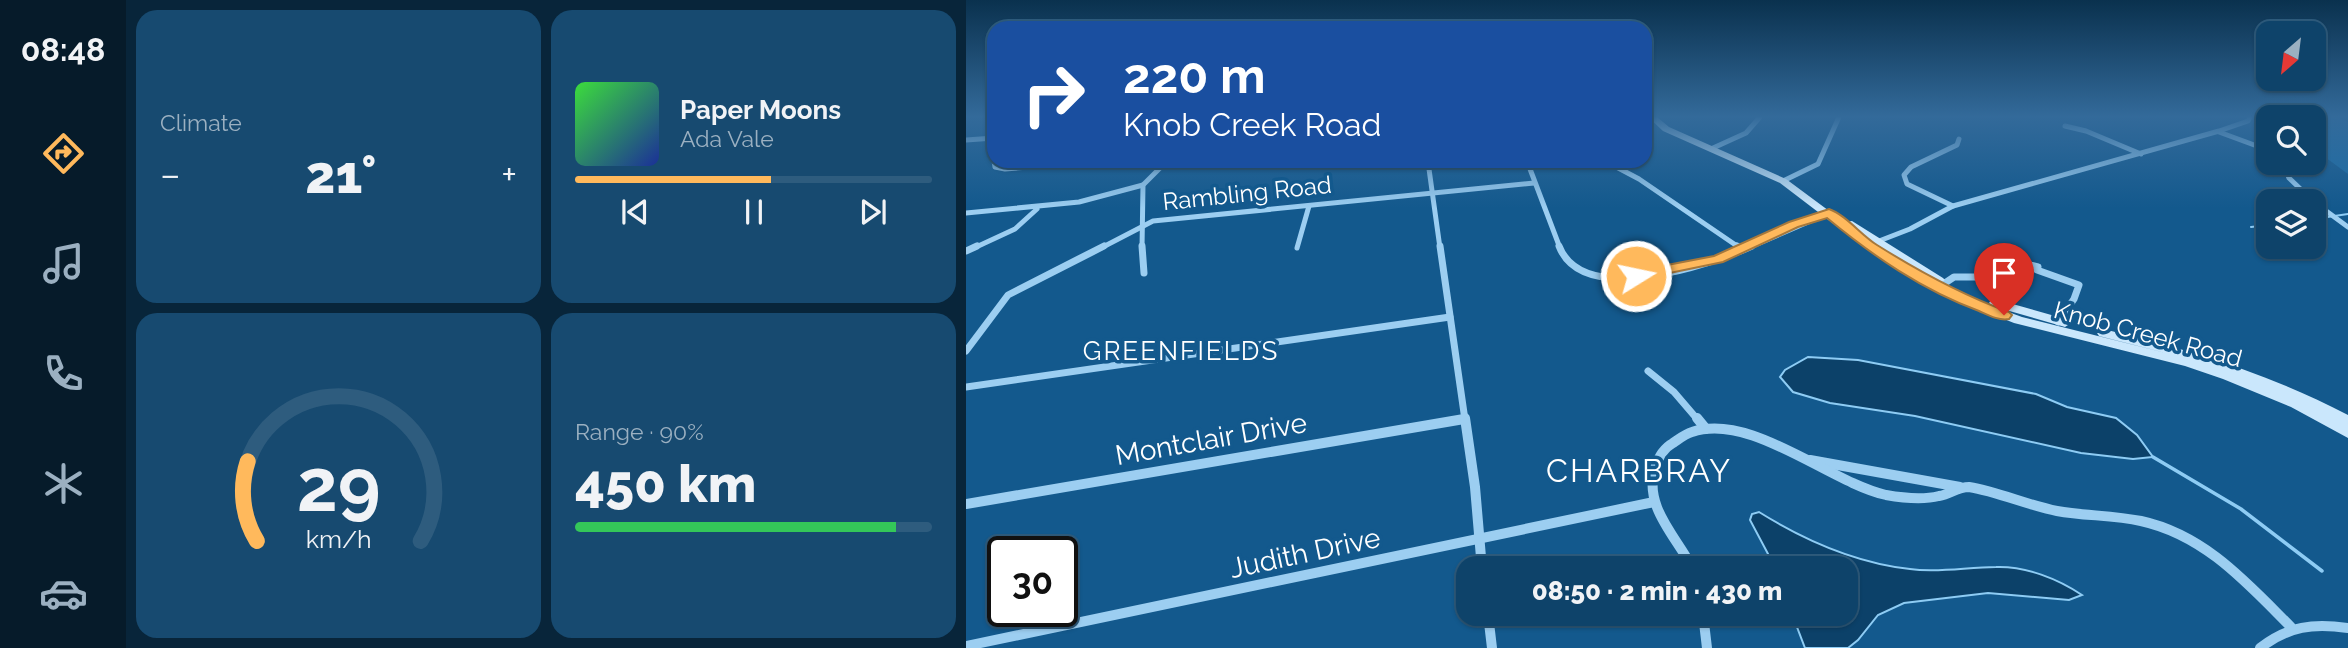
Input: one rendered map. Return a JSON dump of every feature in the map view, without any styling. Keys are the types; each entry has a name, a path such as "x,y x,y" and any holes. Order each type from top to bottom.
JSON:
{"main road":[{"name":"Knob Creek Road","path":"1713,148 1783,181 1829,213 1879,241 1941,286"},
{"name":"Knob Creek Road","path":"1829,213 1847,230 1882,255 1990,310 2221,363 2348,421"},
{"path":"1847,230 1879,241 1877,246 1882,255"},
{"name":"Knob Creek Road","path":"2136,345 2228,376 2296,404 2348,433"},
{"path":"2228,376 2272,384 2296,404"}],"street":[{"path":"1783,181 1818,164 1825,147"},
{"path":"1952,147 1911,167 1904,175 1908,184 1953,206"},
{"path":"2126,147 2142,154"},
{"path":"1879,241 1910,229 1953,206 2164,147"},
{"path":"966,214 1037,208 1124,192 1143,185 1160,168"},
{"path":"1529,168 1562,253 1576,267 1594,275 1619,278 1653,274 1718,259 1794,224 1829,213"},
{"path":"1618,168 1639,179 1742,249"},
{"path":"1429,169 1475,487 1481,556"},
{"path":"2288,175 2300,189"},
{"name":"Rambling Road","path":"966,351 1008,295 1153,221 1534,183"},
{"path":"1143,185 1141,227 1144,273"},
{"path":"1297,248 1309,206"},
{"path":"966,251 1015,229 1037,208"},
{"path":"2326,211 2348,227"},
{"path":"1941,286 1954,277 1979,277 1991,264 2006,259 2038,267 2037,270 2079,285 2058,326"},
{"path":"966,387 1450,317"},
{"path":"1648,371 1674,392 1706,429"},
{"name":"Montclair Drive","path":"966,504 1464,419"},
{"path":"1687,556 1654,502 1655,466 1665,450 1681,437 1706,429 1728,429 1749,434 1869,490 1902,497 1943,495 1960,487"},
{"path":"1798,457 1998,494 2054,510 2141,521 2188,537 2220,558 2291,627"},
{"name":"Judith Drive","path":"966,646 1654,502"},
{"path":"2260,648 2291,627 2323,624 2348,628"},
{"path":"1489,626 1492,648"},
{"path":"1704,626 1707,648"}],"shaded area":[{"path":"2326,147 2348,147 2348,174 2326,158"},
{"path":"1808,357 1858,360 2036,394 2067,407 2116,418 2137,435 2153,457 2133,459 2081,453 1915,416 1830,403 1793,392 1780,377 1785,370"},
{"path":"1759,512 1794,532 1851,556 1769,556 1750,520 1752,514"},
{"path":"1858,558 1921,570 2007,567 2052,579 2082,595 2069,600 1988,593 1904,603 1878,615 1848,648 1805,648 1797,626 1858,626"}],"waterway":[{"path":"2326,217 2348,214"},
{"path":"2251,227 2256,226"},
{"path":"2153,457 2241,509 2322,571"}],"district":[{"name":"GREENFIELDS","path":"1181,351"},
{"name":"CHARBRAY","path":"1639,470"}],"route":[{"path":"1636,276 1718,259 1794,224 1829,213 1868,245 1937,288 2004,315"}]}
